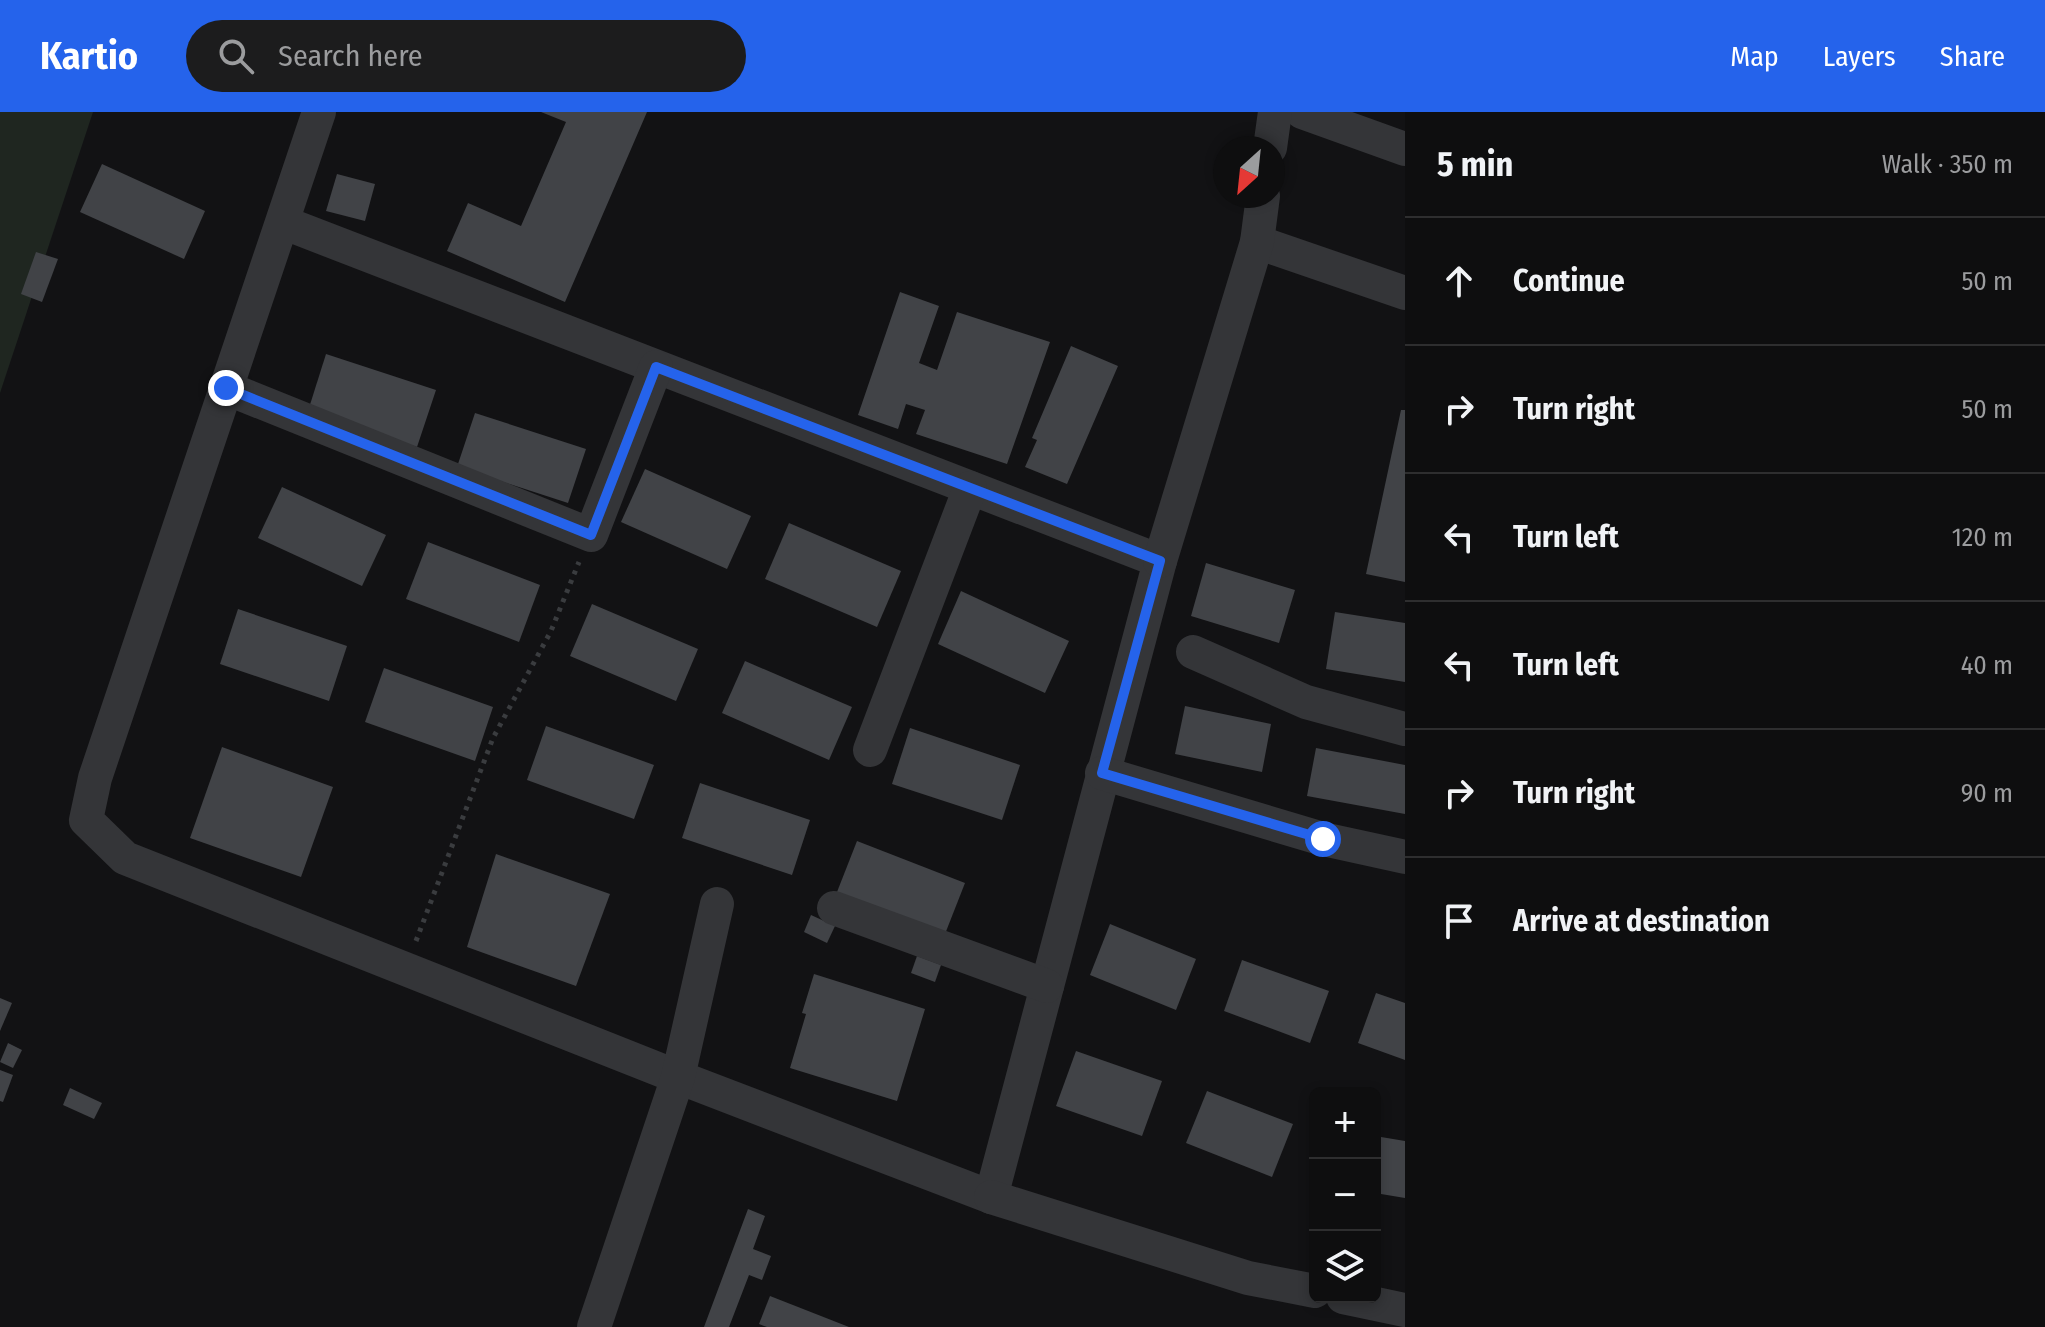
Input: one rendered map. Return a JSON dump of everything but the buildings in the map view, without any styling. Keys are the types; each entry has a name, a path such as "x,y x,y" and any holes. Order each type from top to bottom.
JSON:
{"street":[{"path":"319,112 95,778 86,820 125,858 678,1077 991,1197 1248,1278 1309,1290"},
{"path":"1272,136 1275,112"},
{"path":"1303,112 1405,149"},
{"path":"991,1197 1102,773 1160,561 1257,242 1261,208"},
{"path":"282,222 1160,561"},
{"path":"1257,242 1405,293"},
{"path":"226,388 591,535 656,367"},
{"path":"870,750 970,488"},
{"path":"1193,652 1306,702 1405,729"},
{"path":"1102,773 1323,839 1405,857"},
{"path":"594,1327 678,1077 717,904"},
{"path":"834,908 1047,986"},
{"path":"1372,1303 1405,1310"}],"path":[{"path":"406,969 493,738 551,631 591,535"}],"shaded area":[{"path":"0,112 93,112 0,393"}],"route":[{"path":"226,388 591,535 656,367 1160,561 1102,773 1323,839"}]}
